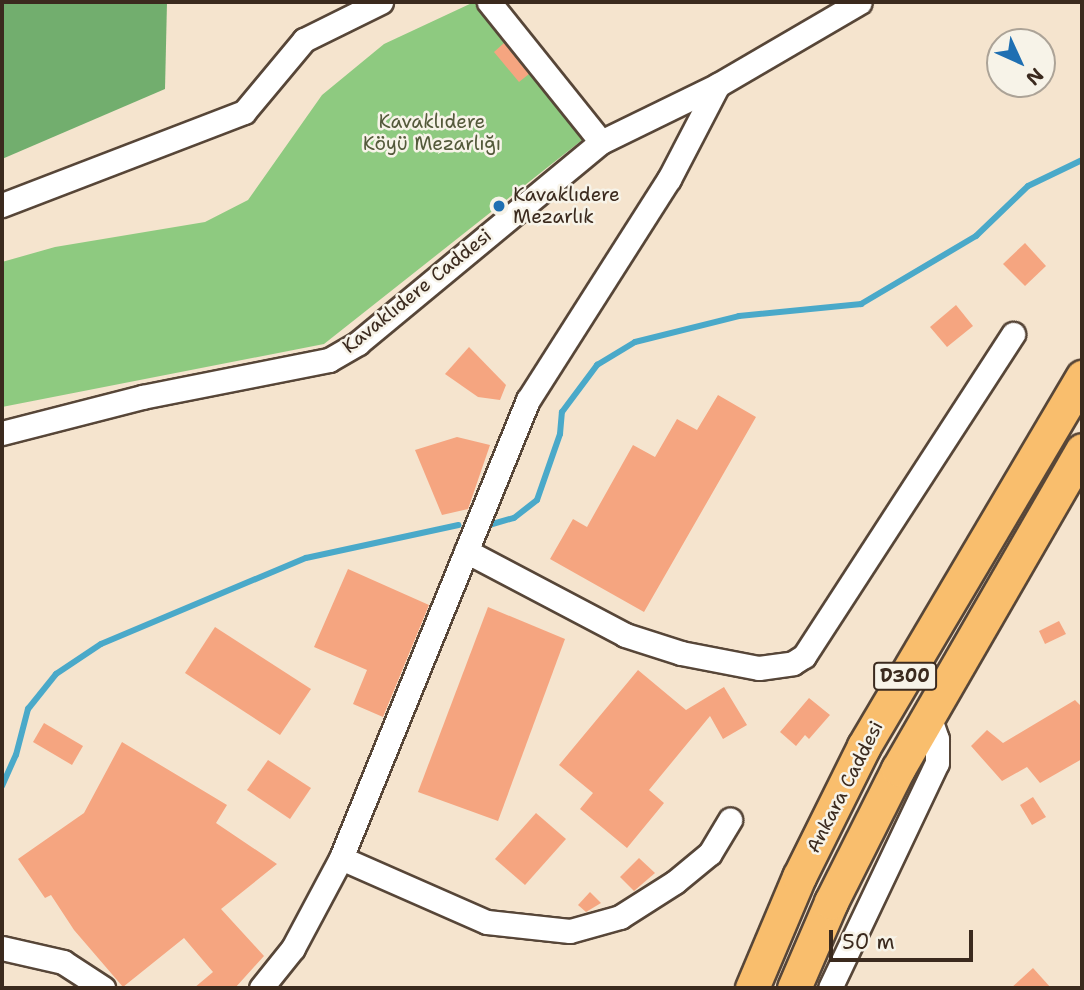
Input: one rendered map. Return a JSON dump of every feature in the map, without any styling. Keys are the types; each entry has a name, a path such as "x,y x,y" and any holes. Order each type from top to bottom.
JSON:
{"highway":[{"name":"Ankara Caddesi","path":"752,988 799,877 863,746 1082,377"},
{"name":"Ankara Caddesi","path":"794,988 831,902 929,716 1082,450"}],"street":[{"path":"2,205 244,112 304,40 381,2"},
{"path":"489,2 601,142"},
{"name":"Kavaklıdere Caddesi","path":"2,433 142,397 329,360 358,343 601,142 718,85 860,2"},
{"path":"261,988 293,948 341,858 528,400 669,179 718,85"},
{"path":"466,551 625,635 681,653 759,668 793,663 804,656 1013,334"},
{"path":"830,988 937,763 937,739 929,716"},
{"path":"341,858 487,922 570,931 620,918 675,882 710,853 730,820"},
{"path":"2,948 63,962 103,988"}],"green space":[{"path":"2,2 167,2 165,89 2,159"},
{"name":"Kavaklıdere Köyü Mezarlığı","path":"474,2 480,2 591,133 324,344 2,407 2,262 55,247 205,222 248,200 322,95 384,44"}],"building":[{"path":"504,43 529,74 519,82 494,52"},
{"path":"1025,243 1046,266 1025,286 1003,264"},
{"path":"956,305 973,326 947,347 930,327"},
{"path":"469,347 506,385 500,400 478,397 445,374"},
{"path":"718,395 756,417 644,612 550,559 573,519 587,527 633,445 655,457 677,419 697,430"},
{"path":"457,437 490,445 468,509 442,515 415,450"},
{"path":"348,569 429,605 383,717 353,704 367,670 314,647"},
{"path":"488,607 565,639 498,821 418,792"},
{"path":"1059,621 1066,634 1045,644 1039,631"},
{"path":"215,627 311,689 280,735 185,673"},
{"path":"638,670 686,710 724,687 747,725 723,739 710,716 649,790 664,803 627,848 580,809 593,793 559,765"},
{"path":"809,698 830,715 809,739 805,735 796,746 780,732"},
{"path":"1075,700 1082,707 1082,759 1040,783 1027,767 1002,781 971,746 987,730 1003,743"},
{"path":"44,723 83,746 72,765 33,742"},
{"path":"122,742 227,805 216,823 277,864 221,909 264,956 235,988 194,988 213,972 184,938 123,987 74,930 51,895 45,898 18,859 84,813"},
{"path":"268,760 311,788 290,819 247,790"},
{"path":"1033,797 1046,817 1032,825 1020,805"},
{"path":"536,813 566,839 525,885 495,859"},
{"path":"639,858 655,873 634,891 620,877"},
{"path":"590,892 601,903 586,912 578,905"},
{"path":"1033,968 1051,988 1011,988"}],"waterway":[{"path":"489,525 514,518 537,500 560,434 562,412 597,365 635,342 739,316 861,304 976,236 1028,186 1082,160"},
{"path":"2,786 16,755 28,709 56,674 101,644 306,558 458,525"}],"place":[{"name":"Kavaklıdere Mezarlık","path":"499,206"}]}
